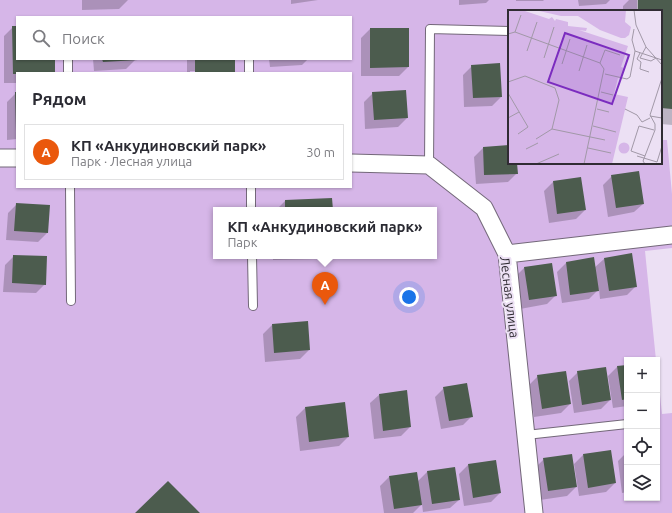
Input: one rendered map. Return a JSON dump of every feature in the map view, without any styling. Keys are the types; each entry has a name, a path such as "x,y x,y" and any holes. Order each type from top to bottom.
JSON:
{"street":[{"path":"0,158 16,158"},
{"path":"352,164 429,165"},
{"name":"Лесная улица","path":"429,165 484,208 507,254 534,513"},
{"path":"507,254 672,235"}],"lane":[{"path":"429,165 430,29 508,31"},
{"path":"68,60 68,72"},
{"path":"249,60 249,72"},
{"path":"70,188 71,301"},
{"path":"251,188 251,207"},
{"path":"252,259 253,306"},
{"path":"526,435 624,424"}],"shaded area":[{"path":"0,0 637,0 637,10 508,10 508,164 662,164 662,140 667,140 672,194 672,248 645,251 656,357 624,357 624,501 660,501 660,395 662,414 672,413 672,513 0,513"}],"building":[{"path":"638,0 672,0 672,109 662,108 662,10 638,10"},
{"path":"12,26 16,26 16,60 55,60 55,72 16,72 16,74 13,74"},
{"path":"370,28 409,28 409,67 370,68"},
{"path":"102,60 138,60 103,62"},
{"path":"195,60 235,60 235,72 195,72"},
{"path":"500,63 502,97 473,98 471,65"},
{"path":"406,90 408,118 374,120 372,92"},
{"path":"15,92 16,92 16,131"},
{"path":"508,145 508,164 517,164 518,174 484,175 483,147"},
{"path":"639,171 644,204 616,208 611,175"},
{"path":"581,177 586,210 557,214 553,181"},
{"path":"332,198 333,207 285,207 285,200"},
{"path":"16,203 50,205 48,233 14,231"},
{"path":"632,253 637,287 609,291 604,258"},
{"path":"13,255 47,256 46,285 12,283"},
{"path":"594,257 599,291 570,295 566,262"},
{"path":"552,263 557,296 529,300 524,267"},
{"path":"308,321 310,350 274,353 272,324"},
{"path":"624,365 624,400 622,400 617,366"},
{"path":"606,367 611,400 582,405 577,371"},
{"path":"566,371 571,404 542,409 537,375"},
{"path":"467,383 473,417 449,421 443,387"},
{"path":"407,390 411,427 383,431 379,394"},
{"path":"345,402 349,437 309,442 305,407"},
{"path":"611,450 616,483 588,488 583,454"},
{"path":"572,454 577,487 548,491 543,458"},
{"path":"496,460 501,493 473,498 468,464"},
{"path":"455,467 460,500 432,504 427,471"},
{"path":"417,472 422,505 394,509 389,476"},
{"path":"168,481 200,513 135,513"}],"place":[{"name":"КП «Анкудиновский парк»","path":"325,305"}]}
